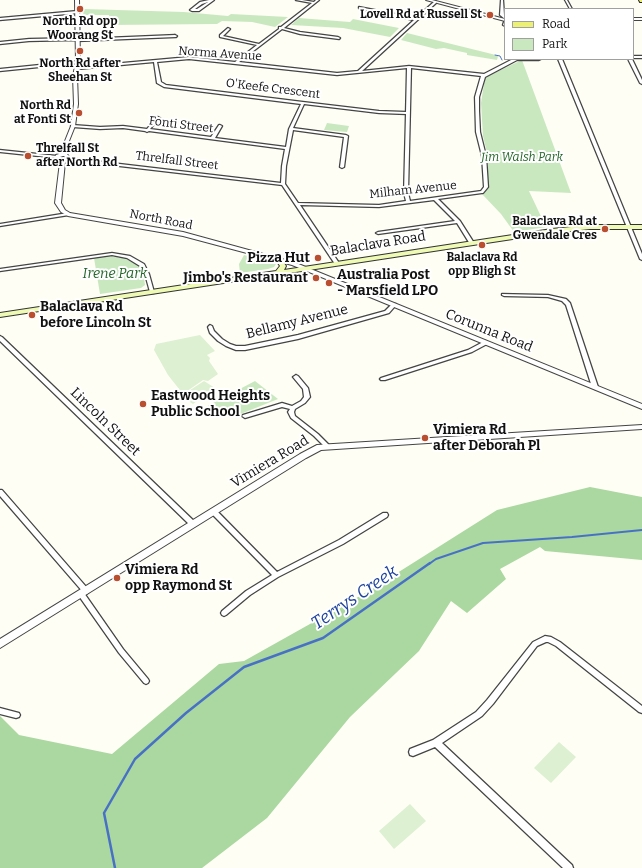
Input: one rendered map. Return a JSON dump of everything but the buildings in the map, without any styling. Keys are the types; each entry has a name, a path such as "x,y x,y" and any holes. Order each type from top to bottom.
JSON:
{"main road":[{"name":"Balaclava Road","path":"0,315 563,229 590,227 642,227"},
{"path":"278,272 283,266 279,260"}],"street":[{"path":"64,154 66,141 73,126 76,104 75,76 78,68 77,0"},
{"path":"213,0 198,10 192,10 201,3 213,0"},
{"path":"297,0 314,3"},
{"path":"236,63 318,0"},
{"path":"428,0 504,21 502,0"},
{"path":"360,71 434,2"},
{"path":"360,8 416,19"},
{"path":"0,19 77,12"},
{"path":"280,28 300,33 338,38"},
{"path":"228,29 221,36 259,45"},
{"path":"0,43 34,40 175,36"},
{"name":"Norma Avenue","path":"78,68 189,58 337,74 409,67 484,75"},
{"path":"484,75 514,60"},
{"path":"560,60 642,259"},
{"path":"630,60 642,83"},
{"name":"O'Keefe Crescent","path":"155,61 159,83 165,86 379,112 408,113"},
{"path":"0,70 78,62"},
{"path":"408,202 406,193 409,67"},
{"name":"Milham Avenue","path":"297,204 380,206 482,192 486,187 484,156 478,132 477,111 478,97 484,75"},
{"path":"303,103 291,129 287,148 283,184 337,263"},
{"path":"147,130 158,118"},
{"name":"Fonti Street","path":"73,126 100,128 123,126 287,148"},
{"path":"212,139 220,126"},
{"path":"291,129 346,136 342,167"},
{"path":"0,151 57,157 66,160"},
{"path":"57,157 64,154"},
{"path":"64,154 69,156 66,160 58,203 63,211 68,214"},
{"name":"Threlfall Street","path":"66,160 283,184"},
{"path":"435,198 458,222 472,243"},
{"path":"0,225 68,214"},
{"name":"North Road","path":"68,214 183,234 304,268"},
{"path":"378,233 458,222"},
{"path":"0,270 112,254 128,257 142,265 147,274 152,292"},
{"name":"Corunna Road","path":"304,268 642,407"},
{"path":"504,295 548,296 564,300 568,304 595,387"},
{"name":"Bellamy Avenue","path":"210,327 212,332 220,340 228,345 236,348 245,348 298,337 387,312 394,305"},
{"name":"Lincoln Street","path":"0,338 193,524"},
{"path":"383,378 470,351 485,343"},
{"path":"296,377 306,388 307,397 303,402 293,408 291,412 292,417 316,435 327,446"},
{"path":"245,416 282,405 293,408"},
{"name":"Vimiera Road","path":"0,644 315,449 327,446 642,427"},
{"path":"0,492 84,593 121,651 146,681"},
{"path":"214,512 276,575"},
{"path":"224,613 248,593 276,575 341,542 385,515"},
{"path":"413,752 436,743 479,714 535,644 545,639 549,639 558,644 642,710"},
{"path":"0,711 16,715"},
{"path":"436,743 569,868"}],"green space":[{"path":"84,9 184,12 228,16 231,14 288,17 275,27 252,22 222,21 217,24 110,25 109,15 83,15"},
{"path":"299,18 350,22 353,19 399,28 390,37 343,28 291,25"},
{"path":"407,33 492,54 498,56 497,60 467,55 467,53 444,48 436,49 401,40"},
{"name":"Jim Walsh Park","path":"522,60 571,193 529,191 546,227 514,232 501,214 482,194 488,188 488,157 483,136 481,103 485,77"},
{"path":"327,123 349,126 347,132 324,130"},
{"path":"244,255 276,264 274,267 268,269 240,273 239,264"},
{"name":"Irene Park","path":"107,256 124,258 138,265 143,272 145,285 141,288 100,294 94,258"},
{"path":"200,335 215,351 207,355 210,358 209,361 218,374 208,381 203,380 183,394 168,375 154,350 156,344"},
{"path":"204,381 215,388 193,404 181,396"},
{"path":"255,381 278,399 238,415 196,412"},
{"path":"590,487 642,497 642,560 545,551 540,547 500,569 506,579 467,613 451,601 419,651 350,717 267,818 202,868 0,868 0,716 19,735 112,754 219,664 244,661 367,592 497,510"},
{"path":"559,742 576,757 551,783 534,768"},
{"path":"410,804 426,821 394,849 379,831"}],"waterway":[{"path":"495,55 500,56 502,60"},
{"name":"Terrys Creek","path":"429,564 436,559 483,543 572,537 642,530"},
{"name":"Terrys Creek","path":"115,868 104,813 135,759 186,713 244,667 323,638 430,563"}],"place":[{"name":"North Rd opp Woorang St","path":"80,9"},
{"name":"Lovell Rd at Russell St","path":"490,15"},
{"name":"North Rd after Sheehan St","path":"80,51"},
{"name":"North Rd at Fonti St","path":"79,113"},
{"name":"Threlfall St after North Rd","path":"28,156"},
{"name":"Balaclava Rd at Gwendale Cres","path":"605,229"},
{"name":"Balaclava Rd opp Bligh St","path":"482,245"},
{"name":"Pizza Hut","path":"318,258"},
{"name":"Jimbo's Restaurant","path":"316,278"},
{"name":"Australia Post - Marsfield LPO","path":"329,283"},
{"name":"Balaclava Rd before Lincoln St","path":"32,315"},
{"name":"Eastwood Heights Public School","path":"143,404"},
{"name":"Vimiera Rd after Deborah Pl","path":"425,438"},
{"name":"Vimiera Rd opp Raymond St","path":"117,578"}]}
